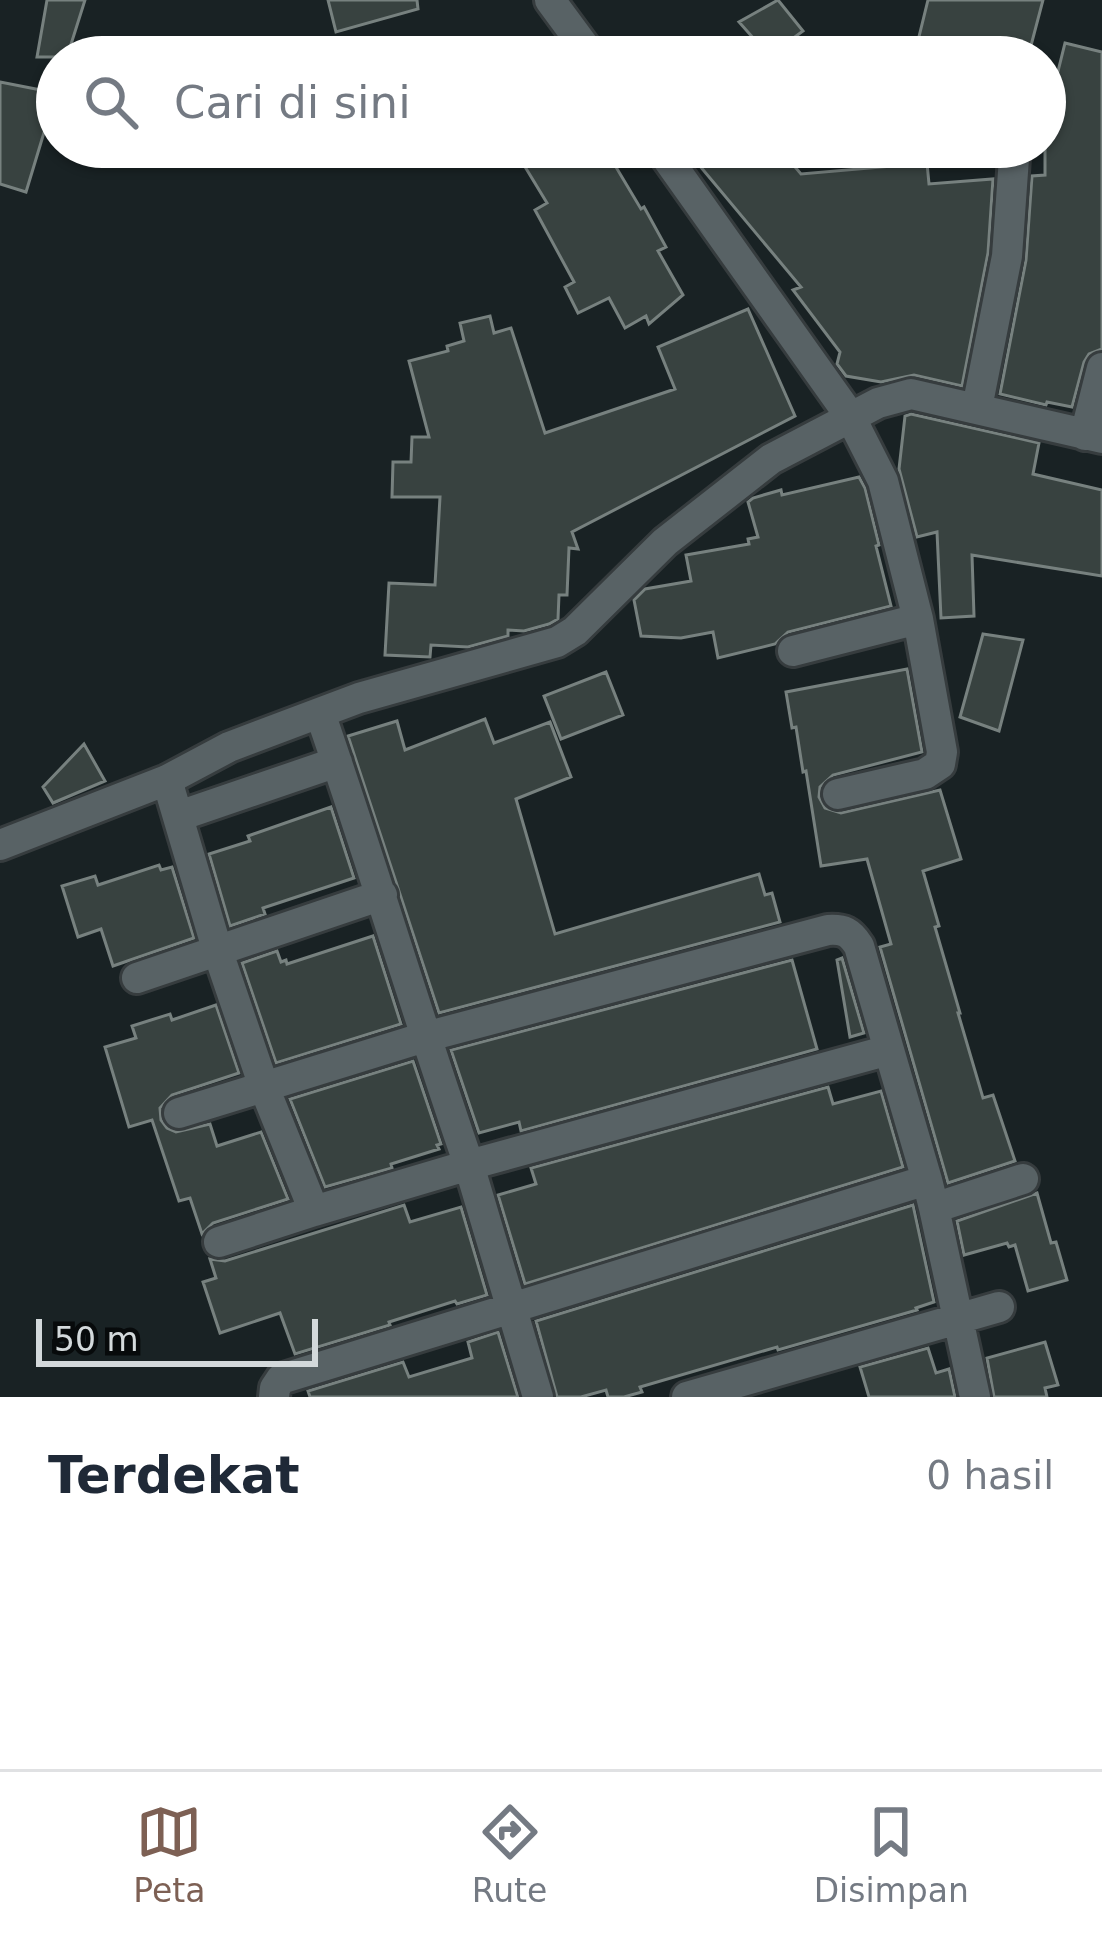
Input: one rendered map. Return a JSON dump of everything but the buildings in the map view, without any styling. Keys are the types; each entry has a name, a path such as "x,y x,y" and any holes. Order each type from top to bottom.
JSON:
{"street":[{"path":"550,0 577,36"},
{"path":"674,168 850,416 883,481 918,619 942,752 940,764 925,774 838,794"},
{"path":"977,408 1007,256 1013,168"},
{"path":"0,845 167,780 229,747 320,712 556,642 575,631 665,542 771,459 878,403 910,394 1094,437 1102,368"},
{"path":"793,651 918,619"},
{"path":"320,712 469,1165 538,1397"},
{"path":"179,816 337,762"},
{"path":"167,780 264,1087 314,1211"},
{"path":"137,978 382,895"},
{"path":"179,1113 425,1037 839,929 850,933 859,946 930,1194 975,1397"},
{"path":"219,1242 469,1165 889,1050"},
{"path":"274,1397 280,1379 509,1307 930,1194 1024,1179"},
{"path":"689,1397 999,1307"}]}
